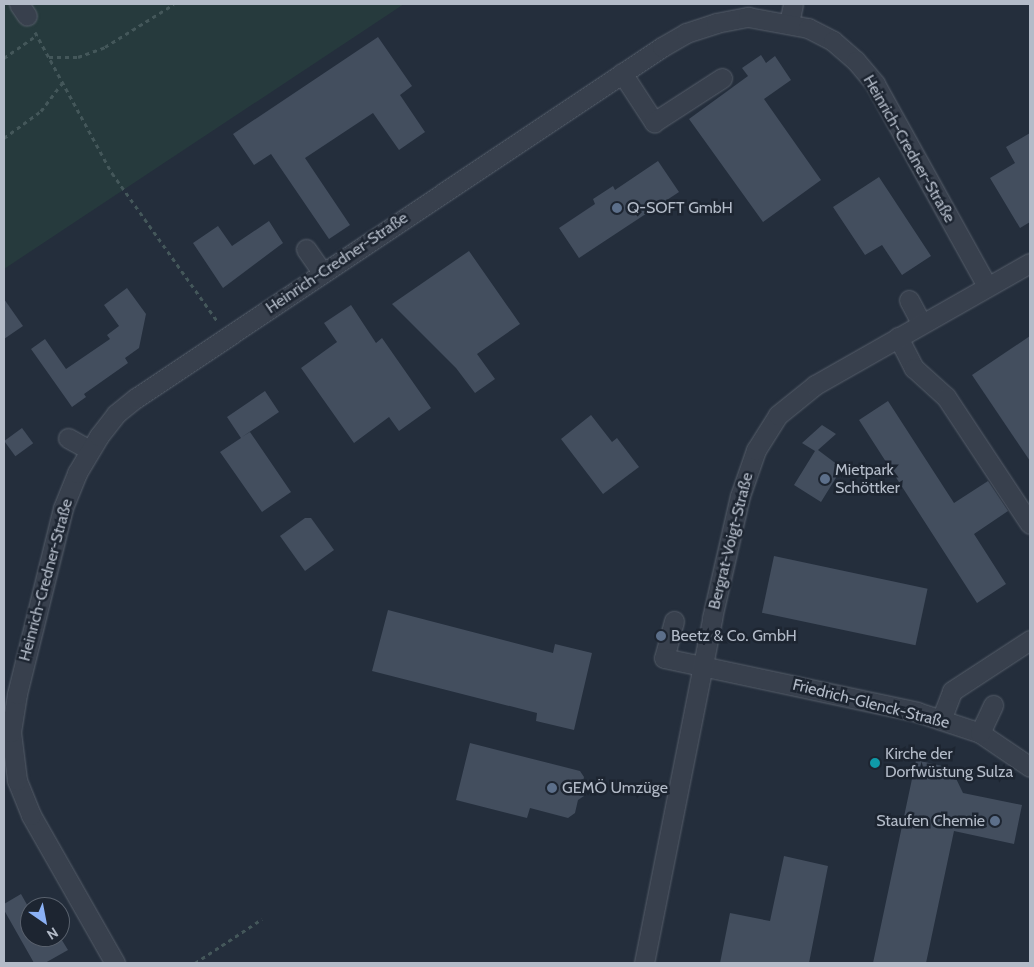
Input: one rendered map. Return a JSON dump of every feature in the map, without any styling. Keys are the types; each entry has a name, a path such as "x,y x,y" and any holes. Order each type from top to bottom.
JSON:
{"street":[{"path":"789,23 792,4"},
{"name":"Heinrich-Credner-Straße","path":"115,963 31,815 17,780 12,732 17,694 63,508 90,450 116,414 136,398 322,272 622,73 686,33 716,23 748,17 808,28 833,42 856,61 875,84 987,286"},
{"path":"622,73 654,122 722,78"},
{"path":"306,249 322,272"},
{"name":"Bergrat-Voigt-Straße","path":"644,963 702,666 740,496 756,450 778,415 797,397 921,323 1030,263"},
{"path":"909,300 921,323"},
{"path":"898,337 914,368 946,397 1030,524"},
{"path":"68,438 90,450"},
{"name":"Friedrich-Glenck-Straße","path":"674,621 664,658 941,720 980,733 1030,767"},
{"path":"941,720 952,691 1030,640"},
{"path":"980,733 992,705"}],"path":[{"path":"49,57 78,57 105,47 174,4"},
{"path":"23,10 112,172 218,323"},
{"path":"4,58 37,35"},
{"path":"4,138 41,110 62,83"},
{"path":"195,963 262,919"}],"green space":[{"path":"4,4 11,4 17,13 31,4 404,4 4,269"}],"building":[{"path":"378,37 412,86 400,95 425,132 399,150 373,113 305,158 350,225 329,239 271,154 254,165 233,134"},
{"path":"761,55 766,63 775,56 791,80 764,99 821,180 763,222 689,119 748,76 742,68"},
{"path":"1030,133 1030,222 1020,228 990,178 1015,163 1006,147"},
{"path":"658,161 679,192 579,258 559,228 595,204 593,199 613,186 615,190"},
{"path":"879,177 931,256 902,275 882,245 865,255 833,207"},
{"path":"269,221 283,243 223,288 193,243 218,226 232,246"},
{"path":"469,251 520,324 477,354 495,379 475,393 456,368 392,304"},
{"path":"127,288 146,314 139,348 125,358 128,363 84,394 86,397 72,407 31,349 45,339 66,369 110,339 107,335 119,326 104,305"},
{"path":"4,299 23,326 4,339"},
{"path":"351,305 376,343 382,338 431,408 399,431 389,417 354,443 301,368 337,342 324,323"},
{"path":"1030,336 1030,461 972,375"},
{"path":"265,391 279,412 242,437 250,432 291,492 262,512 220,452 241,438 227,417"},
{"path":"888,401 954,503 988,481 1008,511 974,534 1006,584 977,603 859,420"},
{"path":"591,415 612,442 617,438 639,467 603,494 561,439"},
{"path":"822,425 836,434 818,450 842,468 821,502 794,485 815,451 802,443"},
{"path":"22,428 33,443 15,456 4,441"},
{"path":"305,518 311,518 334,550 305,571 280,536"},
{"path":"774,556 928,589 916,645 762,613"},
{"path":"388,610 553,653 555,644 592,653 574,730 536,721 537,713 372,671"},
{"path":"470,743 580,771 584,777 581,791 584,796 578,800 575,813 568,818 530,808 527,818 456,800"},
{"path":"916,760 951,768 963,793 1022,805 1014,844 954,831 926,963 873,963"},
{"path":"784,856 828,866 809,963 720,963 730,913 770,921"},
{"path":"21,894 23,897 20,897 20,938 4,910 4,904"},
{"path":"25,947 66,947 68,950 45,963 34,963"}],"place":[{"name":"Q-SOFT GmbH","path":"617,208"},
{"name":"Mietpark Schöttker","path":"825,479"},
{"name":"Beetz & Co. GmbH","path":"661,636"},
{"name":"Kirche der Dorfwüstung Sulza","path":"875,763"},
{"name":"GEMÖ Umzüge","path":"552,788"},
{"name":"Staufen Chemie","path":"995,821"}]}
